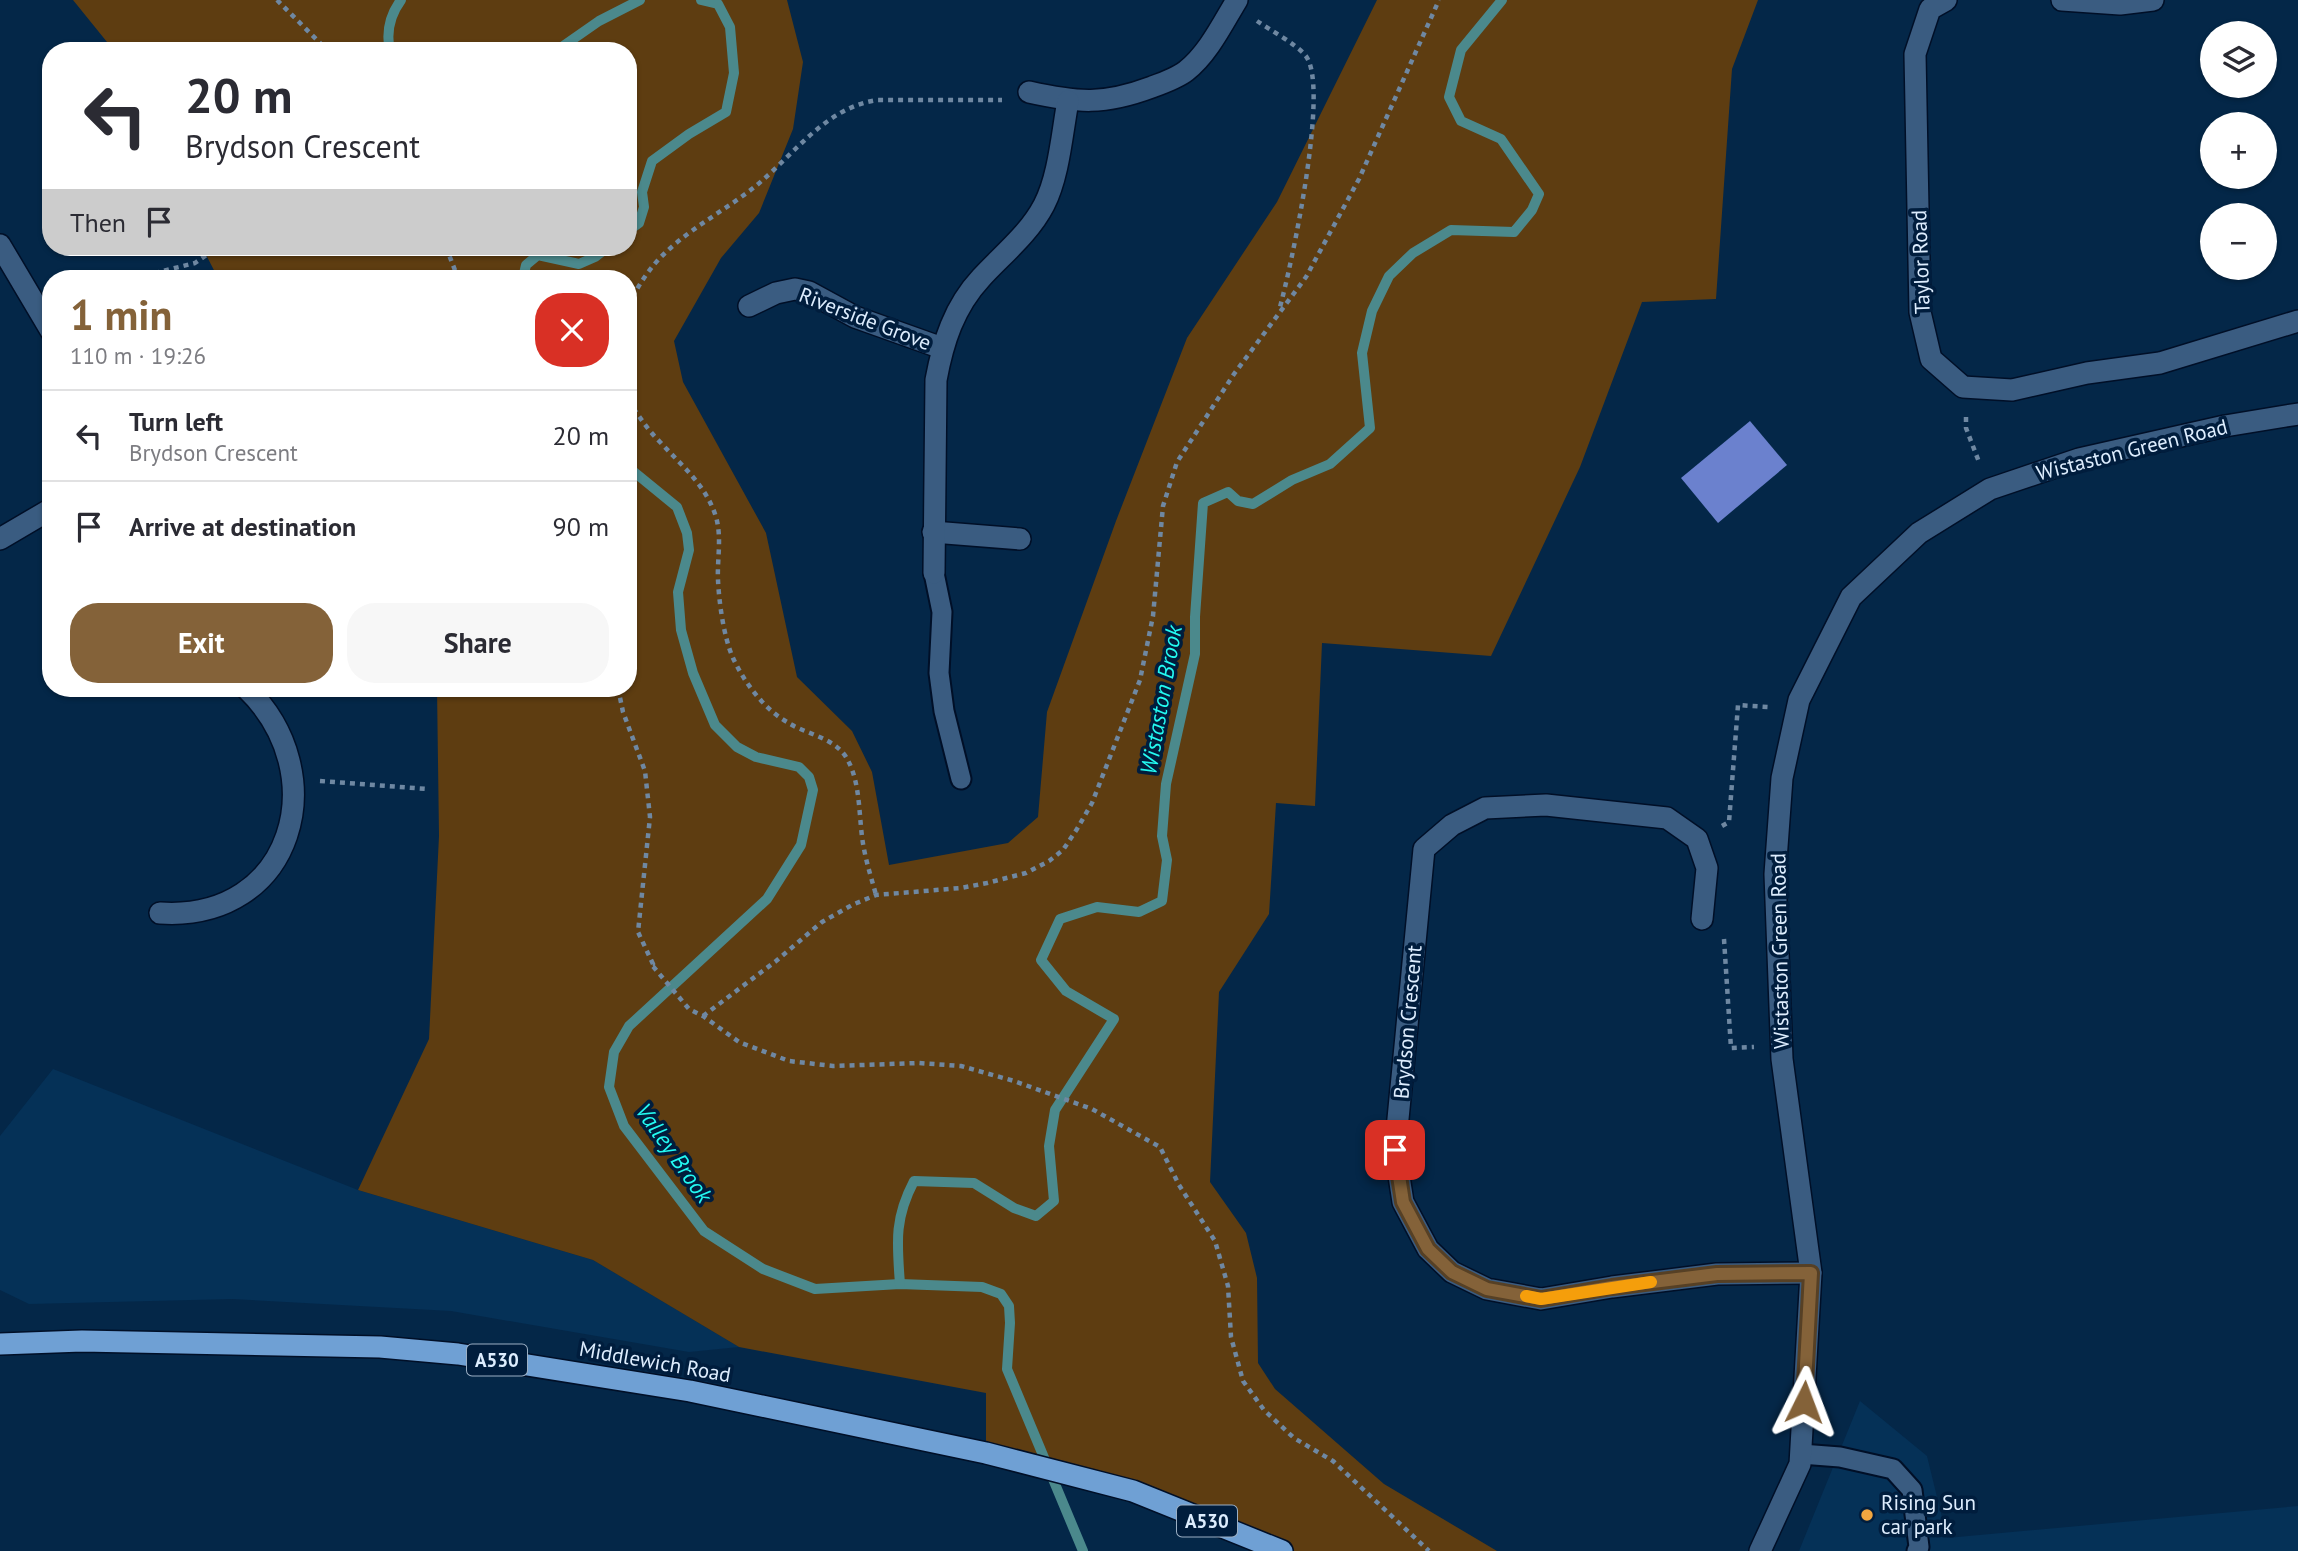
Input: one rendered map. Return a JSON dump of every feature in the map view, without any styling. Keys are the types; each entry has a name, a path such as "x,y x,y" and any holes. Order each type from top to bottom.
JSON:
{"highway":[{"name":"Middlewich Road","path":"0,1343 82,1341 367,1347 458,1354 690,1391 986,1453 1133,1491 1282,1551"}],"street":[{"name":"Taylor Road","path":"1946,0 1930,9 1915,54 1920,312 1931,359 1963,387"},
{"path":"2062,0 2120,4 2153,0"},
{"path":"1030,92 1068,101 1093,102 1116,99 1165,82 1186,71 1236,2"},
{"name":"Riverside Grove","path":"934,573 936,380 942,348 951,322 965,298 1031,225 1044,204 1055,168 1068,101"},
{"path":"0,245 42,316"},
{"name":"Riverside Grove","path":"749,306 776,293 802,290 855,317 942,348"},
{"path":"1963,387 2011,390 2087,373 2160,363 2298,321"},
{"name":"Wistaston Green Road","path":"1760,1551 1800,1464 1811,1273 1781,1045 1775,874 1782,778 1799,700 1851,597 1919,533 1990,489 2079,459 2224,426 2298,414"},
{"path":"0,539 42,514"},
{"path":"933,532 1020,539"},
{"path":"160,913 185,914 209,909 233,898 270,869 283,849 290,830 293,779 286,746 277,727 256,697"},
{"name":"Brydson Crescent","path":"1698,842 1667,818 1546,805 1485,808 1452,825 1424,849 1395,1150 1403,1202 1428,1249 1452,1272 1487,1289 1541,1299 1717,1274 1811,1273"},
{"path":"1698,842 1707,868 1702,919"}],"lane":[{"path":"934,573 942,612 939,673 961,779"},
{"path":"1801,1454 1840,1457 1893,1469 1912,1490 1921,1550"}],"path":[{"path":"277,0 319,42"},
{"path":"703,1016 822,922 852,905 876,895 961,888 1026,873 1049,861 1063,849 1092,803 1140,680 1153,616 1163,506 1178,462 1234,374 1306,277 1359,179 1439,0"},
{"path":"1236,2 1306,55 1312,68 1314,104 1300,220 1279,312"},
{"path":"637,288 663,254 750,191 829,120 846,109 862,102 878,100 1009,100 1030,92"},
{"path":"166,270 194,263 204,256"},
{"path":"1963,387 1966,428 1990,489"},
{"path":"637,414 692,474 709,498 717,521 720,544 718,580 724,624 732,657 744,677 761,699 785,722 828,741 844,754 854,773 864,849 876,895"},
{"path":"620,697 622,712 645,771 650,817 638,932 651,964 689,1009 739,1042 789,1061 833,1066 919,1063 961,1066 1014,1081 1092,1109 1160,1147 1179,1185 1215,1241 1228,1286 1231,1336 1243,1381 1264,1410 1294,1438 1333,1461 1429,1551"},
{"path":"1698,842 1729,822 1738,705 1797,708"},
{"path":"293,779 427,789"},
{"path":"1702,919 1722,921 1731,1048 1781,1045"}],"shaded area":[{"path":"73,0 787,0 803,62 793,129 759,213 721,258 674,341 683,382 766,533 797,677 852,731 872,772 889,865 1008,843 1038,817 1047,712 1116,521 1187,338 1277,202 1377,0 1758,0 1732,69 1716,299 1642,302 1580,467 1491,656 1322,643 1315,806 1276,803 1269,914 1219,992 1210,1182 1246,1233 1257,1278 1258,1363 1275,1389 1384,1484 1497,1551 1282,1551 986,1453 986,1393 739,1347 593,1260 358,1190 429,1039 439,836 437,697 637,697 637,270 214,270 207,256 637,256 637,42 107,42"},
{"path":"53,1069 358,1190 593,1260 739,1347 689,1352 451,1311 232,1299 29,1304 0,1290 0,1136"},
{"path":"1860,1401 1927,1456 1947,1538 2298,1506 2298,1551 1799,1551"}],"building":[{"path":"1750,421 1787,465 1718,523 1681,478"}],"waterway":[{"name":"Valley Brook","path":"389,42 390,24 401,0"},
{"name":"Valley Brook","path":"569,42 599,21 640,0"},
{"name":"Valley Brook","path":"637,224 644,207 642,192 652,161 726,112 734,73 730,27 718,4 701,0"},
{"name":"Wistaston Brook","path":"900,1284 898,1231 903,1207 914,1181 974,1183 1014,1208 1036,1216 1054,1201 1049,1146 1055,1110 1114,1019 1066,991 1041,960 1060,919 1097,907 1139,912 1162,901 1167,860 1162,836 1166,784 1195,654 1203,503 1228,492 1238,501 1253,504 1292,480 1330,464 1370,428 1362,353 1372,311 1389,276 1413,253 1451,230 1514,232 1532,210 1539,194 1501,139 1461,121 1449,97 1461,50 1502,0"},
{"name":"Valley Brook","path":"525,270 526,265 537,256"},
{"name":"Valley Brook","path":"543,256 579,264 596,256"},
{"name":"Valley Brook","path":"637,474 677,507 687,533 689,550 678,592 681,630 693,673 715,725 737,747 756,757 799,767 809,777 813,790 801,845 767,899 629,1026 614,1052 609,1087 624,1126 704,1231 763,1269 815,1289 900,1284 982,1287 1001,1294 1009,1306 1007,1369 1083,1551"}],"slow traffic":[{"path":"1526,1296 1541,1299 1651,1282"}],"place":[{"name":"Rising Sun car park","path":"1867,1515"}],"route":[{"path":"1395,1150 1403,1202 1428,1249 1452,1272 1487,1289 1541,1299 1717,1274 1811,1273 1804,1402"}]}
